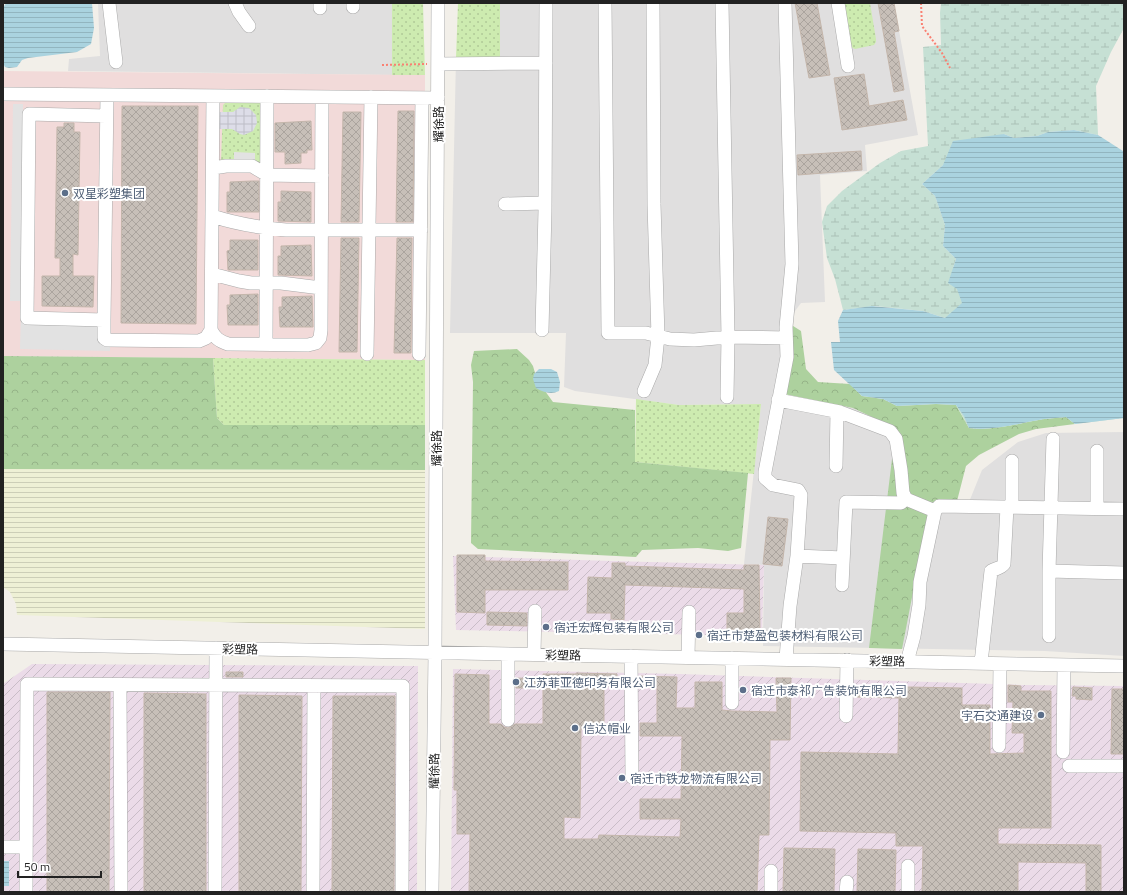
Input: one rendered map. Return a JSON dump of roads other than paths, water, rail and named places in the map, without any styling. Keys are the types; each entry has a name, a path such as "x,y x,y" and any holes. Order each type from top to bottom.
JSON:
{"street":[{"path":"109,3 116,62"},
{"path":"235,3 239,12 249,26"},
{"name":"耀徐路","path":"432,892 435,652 438,3"},
{"path":"542,330 545,203 546,3"},
{"path":"605,3 608,333 646,333 670,339 694,340 728,337 786,338"},
{"path":"644,392 655,365 658,336 654,204 653,3"},
{"path":"722,3 728,337 727,397"},
{"path":"785,3 792,264 786,338 787,356 765,478 773,485 798,490 801,495 797,556 790,606 786,659"},
{"path":"838,3 848,66"},
{"path":"438,64 546,63"},
{"path":"3,94 438,98"},
{"path":"107,95 104,338 108,340 199,341 206,338 211,330"},
{"path":"213,96 211,330 215,337 228,344 308,345 316,343 320,338 321,330 322,97"},
{"path":"266,344 267,96"},
{"path":"367,354 371,97"},
{"path":"419,354 422,98"},
{"path":"104,320 27,318 29,114 106,116"},
{"path":"213,168 226,166 252,166 267,175 322,176"},
{"path":"505,204 545,203"},
{"path":"212,216 240,224 267,229 421,230"},
{"path":"212,274 239,281 267,284 291,284 321,288"},
{"path":"778,400 837,412 890,431 896,439 903,493 906,499 935,510"},
{"path":"836,466 837,412"},
{"path":"1049,636 1049,571 1053,439"},
{"path":"1097,451 1097,508"},
{"path":"980,663 991,571 1001,568 1004,564 1012,461"},
{"path":"842,585 846,502 900,503 906,499"},
{"path":"907,662 914,636 919,605 920,582 935,510 939,506 1124,509"},
{"path":"797,556 843,558"},
{"path":"1049,571 1124,573"},
{"path":"534,654 535,611"},
{"path":"688,657 689,612"},
{"name":"彩塑路","path":"3,644 1124,666"},
{"path":"215,892 216,648"},
{"path":"508,654 508,720"},
{"path":"631,656 632,777"},
{"path":"732,658 732,703"},
{"path":"846,716 847,660"},
{"path":"999,746 1000,664"},
{"path":"1063,752 1064,665"},
{"path":"26,892 27,684 403,686 402,892"},
{"path":"120,685 121,892"},
{"path":"313,892 314,686"},
{"path":"1069,766 1124,766"},
{"path":"3,847 26,847"},
{"path":"908,866 908,892"},
{"path":"771,892 772,871"}],"water":[{"path":"6,3 92,3 94,28 91,44 77,52 28,58 22,60 17,67 5,67 3,63 3,8"},
{"path":"1074,130 1098,135 1123,151 1124,418 1075,424 1066,417 1044,419 998,428 979,429 969,428 964,416 956,405 936,404 897,406 883,399 862,396 834,370 831,342 840,342 838,321 843,310 872,306 923,311 945,318 962,303 957,289 948,283 956,259 943,246 945,225 935,196 922,184 943,165 953,141 1004,134 1014,138 1037,136 1048,132"},
{"path":"539,369 551,369 557,372 560,382 559,391 553,393 541,391 536,388 533,379 534,374"},
{"path":"3,861 9,861 9,886 3,886"}],"place":[{"name":"双星彩塑集团","path":"65,193"},
{"name":"宿迁宏辉包装有限公司","path":"546,627"},
{"name":"宿迁市楚盈包装材料有限公司","path":"699,635"},
{"name":"江苏菲亚德印务有限公司","path":"516,682"},
{"name":"宿迁市泰祁广告装饰有限公司","path":"743,690"},
{"name":"宇石交通建设","path":"1041,715"},
{"name":"信达帽业","path":"575,728"},
{"name":"宿迁市铁龙物流有限公司","path":"622,778"}]}
